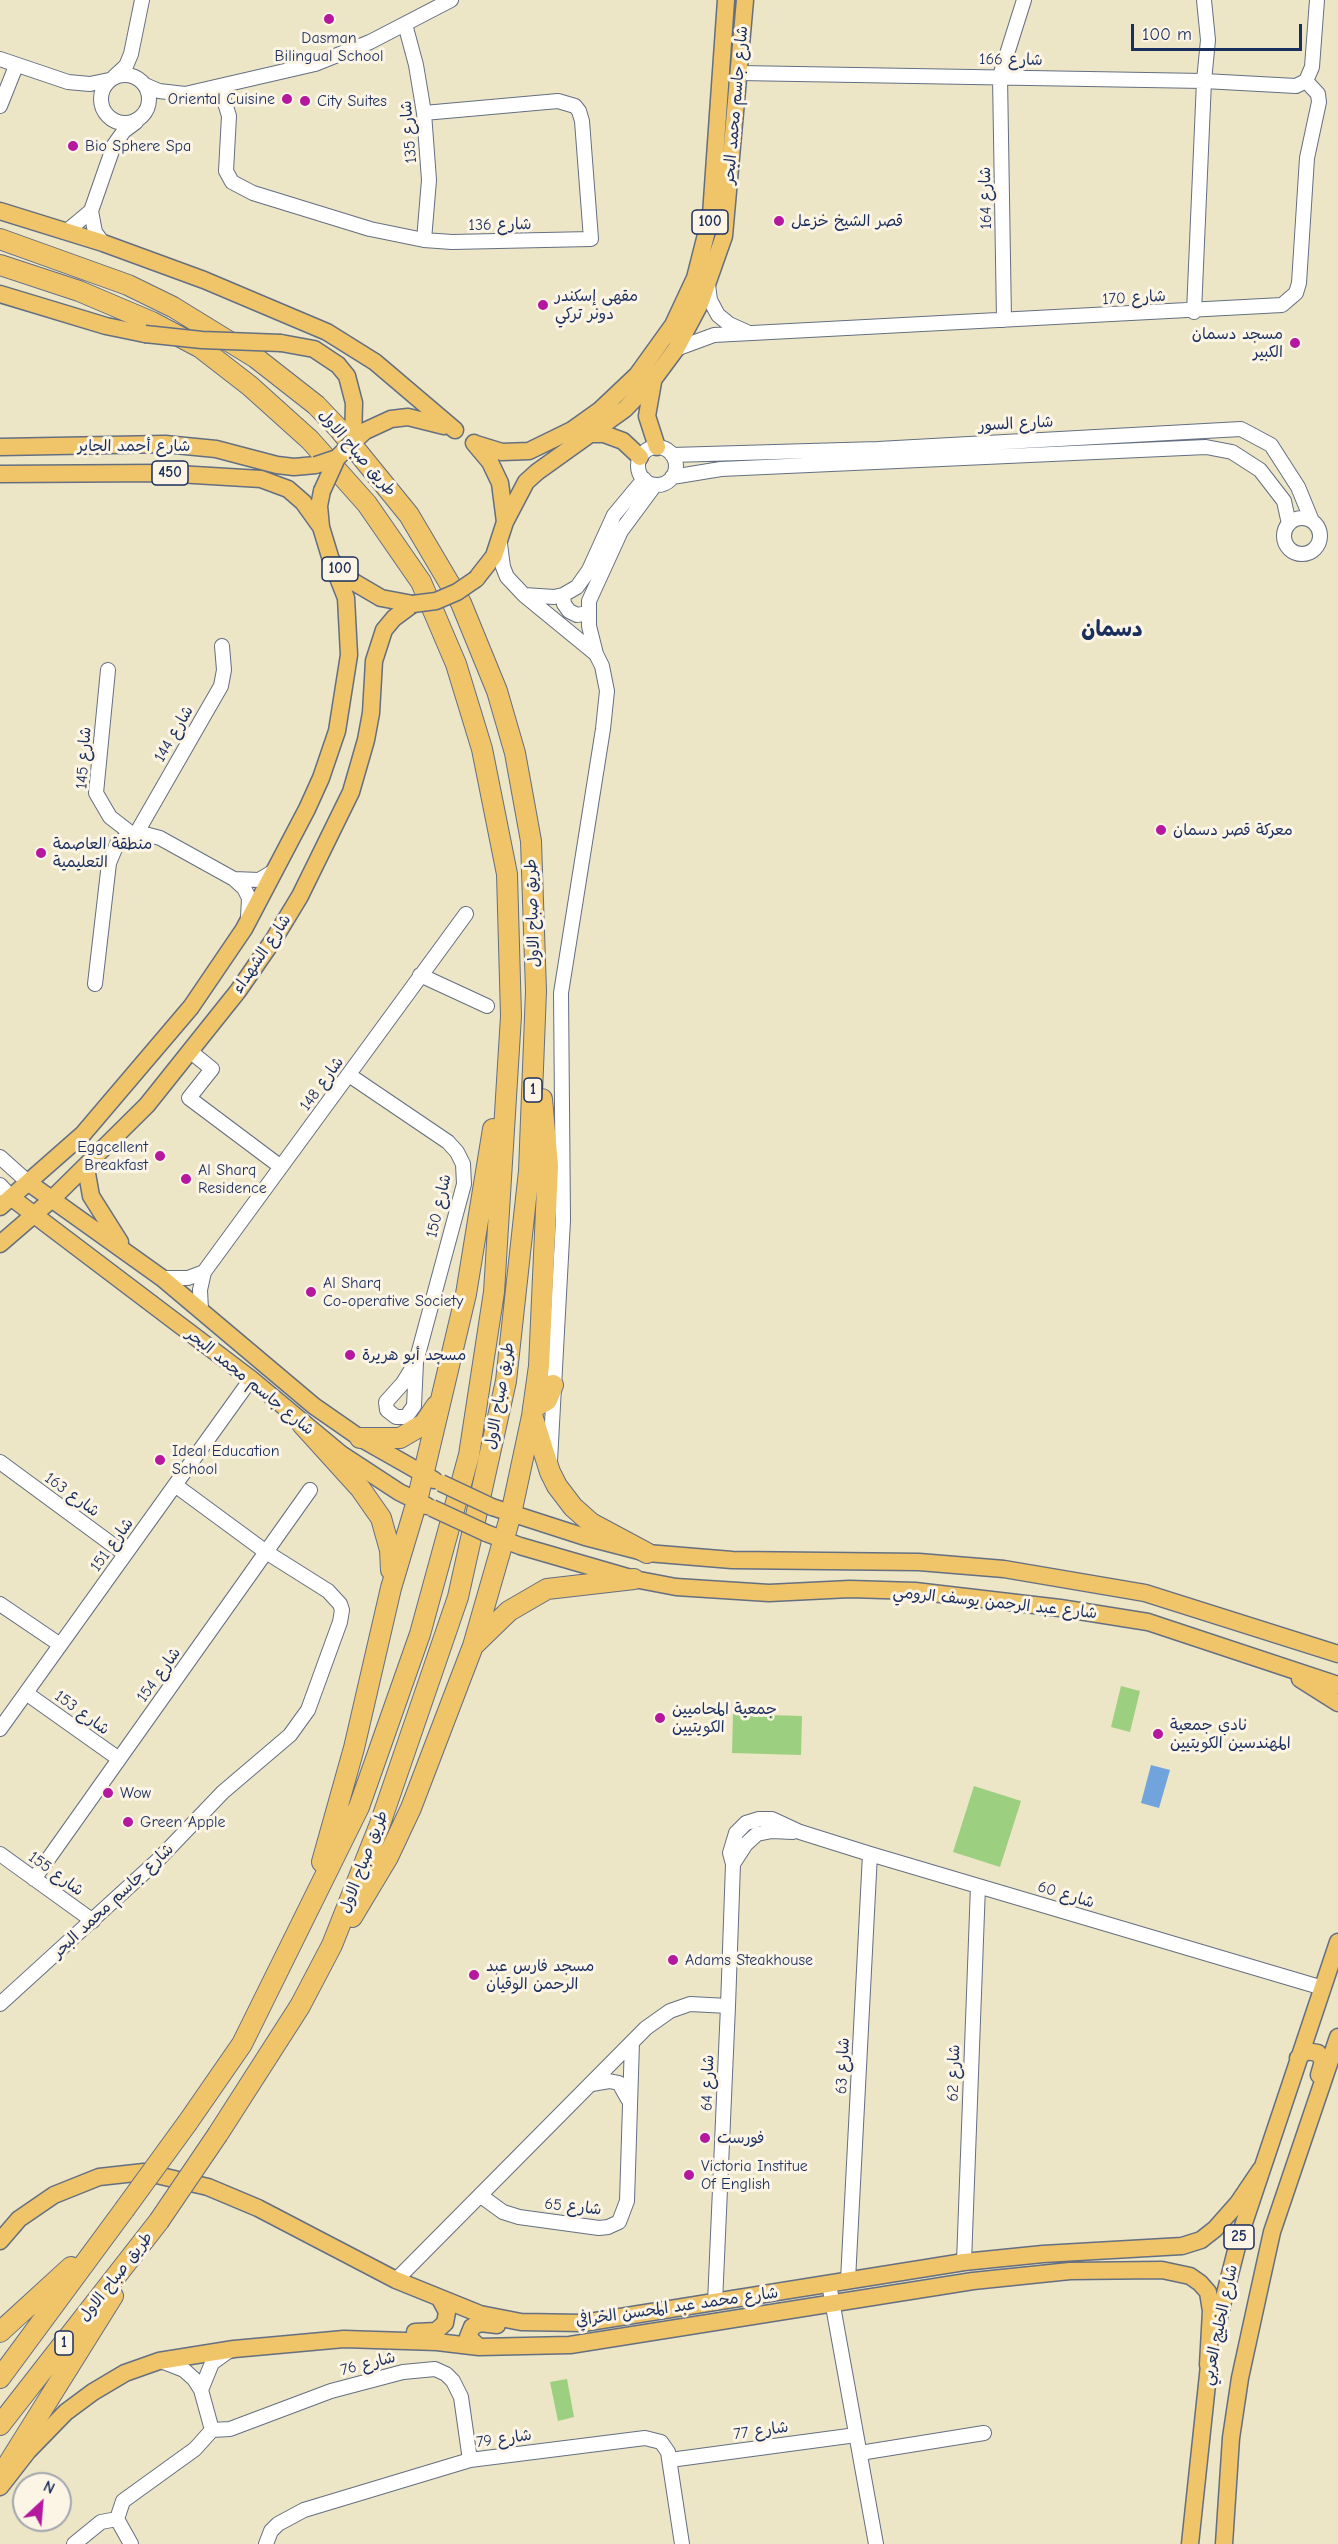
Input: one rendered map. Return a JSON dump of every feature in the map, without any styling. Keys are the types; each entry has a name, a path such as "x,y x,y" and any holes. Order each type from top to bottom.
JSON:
{"highway":[{"name":"طريق صباح الاول","path":"0,239 128,285 173,307 256,358 316,405 387,485 426,541 461,603 497,691 524,794 531,841 535,910 535,1064 529,1171 506,1381 458,1597 380,1824 332,1945 300,2006 159,2221 0,2425"},
{"name":"طريق صباح الاول","path":"0,265 79,291 152,322 220,362 310,440 367,504 400,550 421,582 442,627 469,700 482,748 507,874 511,1016 494,1292 469,1455 420,1634 359,1807 242,2044 188,2122 0,2378"},
{"path":"310,1904 354,1748 391,1588 432,1479 441,1399 466,1294 511,1016"},
{"path":"332,1945 364,1900 388,1857 411,1808 473,1646 501,1511 533,1412 539,1366 548,1166 545,1116 535,1064"},
{"path":"533,1412 547,1400 553,1385"},
{"path":"360,1438 386,1440 414,1432 424,1424 441,1399"},
{"path":"533,1412 550,1472 557,1486 573,1507 591,1523 647,1553"},
{"path":"303,1424 360,1488 381,1518 390,1550 391,1588"},
{"path":"473,1646 509,1611 547,1589 634,1579"},
{"path":"0,2332 98,2243"},
{"path":"0,2477 101,2319 129,2260"}],"main road":[{"name":"شارع جاسم محمد البحر","path":"476,444 502,452 529,451 572,430 600,410 637,375 674,325 701,260 711,214 726,0"},
{"name":"شارع جاسم محمد البحر","path":"505,522 526,483 625,408 653,380 676,349 708,285 724,236 745,0"},
{"path":"0,211 103,243 279,310 327,332 375,362 455,430"},
{"name":"طريق صباح الاول","path":"0,294 106,326 145,334 201,340 282,344 314,349 338,364 346,376 354,403 353,442"},
{"path":"653,380 647,416 665,451"},
{"name":"100","path":"408,417 427,420 455,430 476,444 490,462 500,483 505,522 494,556 476,579 458,592 436,601 413,604 381,598 352,581 330,560 321,527 319,506 322,491 337,458 353,442 378,424 408,417"},
{"path":"591,434 604,434 624,441 640,457"},
{"name":"شارع أحمد الجابر","path":"0,447 183,445 216,449 277,465 294,467 316,465 337,458"},
{"path":"0,454 30,447"},
{"name":"شارع أحمد الجابر","path":"0,474 161,473 261,479 288,489 303,502 321,527"},
{"name":"شارع الشهداء","path":"6,1202 83,1134 134,1077 191,1007 244,929 321,778 342,706 349,631 346,598 330,560"},
{"name":"شارع الشهداء","path":"0,1244 86,1168 147,1105 191,1052 274,939 329,839 360,765 371,713 378,645 384,630 394,618 413,604"},
{"path":"86,1168 91,1196 127,1253"},
{"name":"شارع جاسم محمد البحر","path":"29,1183 162,1278 314,1406 360,1438 432,1479 501,1511"},
{"name":"شارع جاسم محمد البحر","path":"6,1202 34,1215 251,1379 341,1454 424,1505 495,1537"},
{"name":"شارع عبد الرحمن يوسف الرومي","path":"501,1511 647,1553 762,1561 919,1562 1004,1569 1145,1593 1338,1654"},
{"name":"شارع عبد الرحمن يوسف الرومي","path":"495,1537 634,1579 676,1587 769,1593 850,1589 915,1591 1060,1608 1148,1622 1338,1685"},
{"path":"1250,1654 1259,1656 1269,1648 1269,1636 1260,1628"},
{"path":"1277,1634 1338,1641"},
{"path":"1274,1662 1338,1703"},
{"name":"شارع الخليج العربي","path":"1190,2544 1208,2365 1237,2246 1338,1942"},
{"name":"شارع الخليج العربي","path":"1224,2544 1232,2438 1240,2378 1272,2232 1338,2037"},
{"path":"1298,2058 1306,2051 1312,2051 1320,2054 1323,2061 1300,2129 1300,2144"},
{"name":"شارع محمد عبد المحسن الخرافي","path":"0,2241 19,2219 54,2195 99,2178 144,2172 208,2187 258,2208 402,2283 440,2299 498,2318 548,2324 595,2322 964,2262 1182,2246 1201,2240 1231,2212 1261,2169"},
{"path":"1096,2251 1102,2258 1103,2271"},
{"name":"شارع محمد عبد المحسن الخرافي","path":"0,2487 28,2451 66,2412 125,2373 159,2361 234,2349 344,2340 437,2342 479,2347 570,2345 973,2281 1103,2271 1172,2271 1200,2283 1208,2292 1211,2311 1208,2365"},
{"path":"344,2340 374,2331 435,2331 443,2326 447,2316 440,2299"},
{"path":"479,2347 468,2337 470,2329 477,2323 525,2329 548,2324"}],"street":[{"path":"110,153 109,129 103,111 101,93 111,79 126,66 133,49 142,0"},
{"path":"103,243 95,232 92,212 110,153 120,135 160,104 185,94 315,64 405,24 451,0"},
{"name":"شارع 164","path":"1004,320 1000,76 1024,0"},
{"path":"1194,312 1204,81 1208,40 1204,0"},
{"path":"1306,81 1313,62 1317,0"},
{"name":"شارع 135","path":"405,24 416,65 424,113 429,180 424,240"},
{"path":"0,59 68,82 90,94 103,111 120,123 140,118 149,104 144,84 136,68 133,49"},
{"path":"0,106 16,66"},
{"name":"شارع 166","path":"739,72 1204,81 1281,86 1296,86 1306,81"},
{"path":"68,82 90,84 129,75 159,92 185,94"},
{"name":"شارع 170","path":"676,349 707,336 1194,312 1274,307 1286,303 1296,293 1307,158 1319,102 1318,94 1306,81"},
{"name":"شارع 136","path":"220,87 229,116 225,165 232,182 253,193 343,220 424,240 452,243 591,239 582,121 581,114 575,106 558,101 424,113"},
{"path":"67,231 92,212"},
{"name":"شارع 170","path":"708,285 710,300 718,315 729,324 751,333"},
{"name":"شارع السور","path":"665,451 878,449 1240,429 1271,445 1298,487 1311,520"},
{"name":"شارع السور","path":"672,477 721,470 1206,447 1232,452 1260,470 1284,501 1288,524"},
{"path":"524,595 563,595 584,579 614,515 649,482 666,483 672,477 676,466 665,451 647,450 640,457 639,469 649,482"},
{"path":"550,1472 563,1220 561,993 607,691 602,666 596,654 588,613 589,601 621,531 649,482"},
{"path":"1299,518 1311,520 1319,529 1320,540 1314,550 1307,554 1294,552 1286,544 1284,534 1288,524 1299,518"},
{"path":"500,542 500,556 507,577 524,595 596,654"},
{"path":"563,595 564,604 569,611 577,615 588,613"},
{"name":"شارع 144","path":"95,984 109,863 117,844 134,834 220,686 224,670 222,646"},
{"name":"شارع 145","path":"108,670 96,793 110,817 134,834"},
{"path":"134,834 160,838 234,879 244,888 249,898 249,914 244,929"},
{"path":"234,879 259,880 274,871"},
{"name":"شارع 148","path":"201,1310 200,1290 204,1272 466,914"},
{"path":"420,975 487,1005"},
{"path":"191,1052 212,1069 189,1098 281,1167"},
{"name":"شارع 150","path":"349,1075 448,1142 457,1152 463,1164 464,1184 416,1362"},
{"path":"0,1157 29,1183"},
{"path":"0,1185 6,1202"},
{"path":"162,1278 188,1278 204,1272"},
{"name":"شارع 151","path":"0,1730 59,1644 251,1379"},
{"name":"شارع 163","path":"0,1462 125,1554"},
{"path":"176,1485 266,1552"},
{"name":"شارع 154","path":"34,1879 310,1490"},
{"name":"شارع جاسم محمد البحر","path":"2,2000 93,1921 174,1845 223,1792 291,1735 308,1710 340,1622 342,1610 336,1598 328,1590 266,1552"},
{"path":"0,1604 59,1644"},
{"name":"شارع 153","path":"26,1693 118,1759"},
{"name":"شارع 64","path":"716,2303 733,1864 730,1853 733,1840 746,1823 759,1819 772,1820 800,1832"},
{"name":"شارع 60","path":"800,1832 1323,1988"},
{"name":"شارع 155","path":"0,1854 93,1921"},
{"name":"شارع 63","path":"848,2280 870,1854"},
{"name":"شارع 62","path":"964,2262 978,1886"},
{"path":"402,2283 413,2264 654,2022 676,2008 698,2003 728,2006"},
{"name":"شارع 65","path":"481,2196 502,2212 519,2217 599,2228 616,2224 624,2214 627,2201 628,2104 632,2042"},
{"path":"592,2084 609,2081 619,2083 625,2090 628,2104"},
{"path":"829,2284 876,2544"},
{"path":"201,2390 212,2363 234,2349"},
{"path":"131,2544 117,2519 119,2506 127,2496 195,2449 212,2430 201,2390 184,2370 159,2361"},
{"name":"شارع 76","path":"212,2430 235,2427 338,2389 403,2372 429,2368 446,2374 459,2391 470,2460"},
{"path":"860,2453 984,2433"},
{"name":"شارع 77","path":"670,2460 856,2435"},
{"name":"شارع 79","path":"267,2544 271,2531 278,2524 304,2510 470,2460 645,2438 663,2444 670,2460"},
{"path":"670,2460 682,2544"},
{"path":"74,2544 101,2522 117,2519"}],"green space":[{"path":"1121,1686 1140,1691 1130,1732 1111,1727"},
{"path":"733,1714 802,1716 801,1755 732,1753"},
{"path":"974,1786 1021,1801 1000,1867 953,1852"},
{"path":"567,2379 574,2417 558,2421 550,2382"}],"water":[{"path":"1151,1765 1170,1770 1159,1808 1141,1803"}],"place":[{"name":"Dasman Bilingual School","path":"329,19"},
{"name":"Oriental Cuisine","path":"287,99"},
{"name":"City Suites","path":"305,101"},
{"name":"Bio Sphere Spa","path":"73,146"},
{"name":"قصر الشيخ خزعل","path":"779,221"},
{"name":"مقهى إسكندر دونر تركي","path":"543,305"},
{"name":"مسجد دسمان الكبير","path":"1295,343"},
{"name":"معركة قصر دسمان","path":"1161,830"},
{"name":"منطقة العاصمة التعليمية","path":"41,853"},
{"name":"Eggcellent Breakfast","path":"160,1156"},
{"name":"Al Sharq Residence","path":"186,1179"},
{"name":"Al Sharq Co-operative Society","path":"311,1292"},
{"name":"مسجد أبو هريرة","path":"350,1355"},
{"name":"Ideal Education School","path":"160,1460"},
{"name":"جمعية المحاميين الكويتيين","path":"660,1718"},
{"name":"نادي جمعية المهندسين الكويتيين","path":"1158,1734"},
{"name":"Wow","path":"108,1793"},
{"name":"Green Apple","path":"128,1822"},
{"name":"Adams Steakhouse","path":"673,1960"},
{"name":"مسجد فارس عبد الرحمن الوقيان","path":"474,1975"},
{"name":"فورست","path":"705,2138"},
{"name":"Victoria Institue Of English","path":"689,2175"}],"district":[{"name":"دسمان","path":"1112,630"}]}
